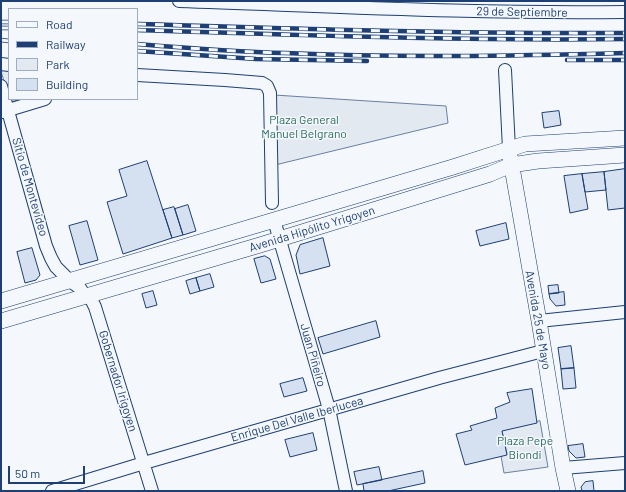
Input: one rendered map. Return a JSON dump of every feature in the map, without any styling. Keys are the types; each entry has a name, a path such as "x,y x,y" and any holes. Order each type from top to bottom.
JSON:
{"main road":[{"name":"Avenida Hipólito Yrigoyen","path":"1,301 453,167 525,144 625,138"},
{"name":"Avenida 25 de Mayo","path":"509,149 568,491"},
{"name":"Avenida Hipólito Yrigoyen","path":"1,321 279,239 490,174 511,166 538,161 625,155"}],"street":[{"name":"29 de Septiembre","path":"178,1 393,5 470,12 625,12"},
{"path":"587,13 592,1"},
{"path":"505,70 509,149"},
{"path":"138,75 262,83 267,86 270,93 272,203"},
{"name":"Sitio de Montevideo","path":"1,86 5,111 46,246 56,267 70,281"},
{"path":"5,111 42,100"},
{"name":"Juan Piñeiro","path":"274,220 329,409 346,491"},
{"name":"Gobernador Irigoyen","path":"70,281 91,299 95,307 152,491"},
{"path":"539,320 625,312"},
{"name":"Enrique Del Valle Iberlucea","path":"52,491 329,409 439,378 544,351"},
{"path":"563,468 625,463"}],"green space":[{"path":"1,69 8,69 8,96"},
{"name":"Plaza General Manuel Belgrano","path":"274,95 446,106 448,123 275,165"},
{"name":"Plaza Pepe Biondi","path":"540,421 548,467 504,473 501,456 507,454 502,431"}],"building":[{"path":"559,111 561,125 544,128 542,113"},
{"path":"147,161 172,238 123,254 107,202 127,196 119,170"},
{"path":"625,169 625,208 608,210 604,172"},
{"path":"604,172 606,190 585,192 582,174"},
{"path":"582,174 588,209 570,213 564,176"},
{"path":"188,205 196,231 183,235 175,209"},
{"path":"174,207 183,235 172,238 163,210"},
{"path":"87,221 98,260 80,265 69,226"},
{"path":"506,223 509,239 480,246 476,231"},
{"path":"323,238 330,266 300,274 296,255 300,245"},
{"path":"32,248 40,275 36,280 25,283 17,252"},
{"path":"265,256 270,259 276,279 261,283 254,259"},
{"path":"210,274 214,287 200,291 196,278"},
{"path":"196,278 200,291 190,294 186,281"},
{"path":"558,285 559,293 549,294 548,286"},
{"path":"153,291 157,305 146,308 142,294"},
{"path":"564,292 565,305 556,306 550,299 549,294"},
{"path":"376,321 380,337 323,354 318,338"},
{"path":"571,346 574,368 561,369 558,348"},
{"path":"574,368 576,388 563,389 561,369"},
{"path":"303,378 307,391 284,397 280,384"},
{"path":"532,389 537,423 502,431 507,455 465,465 456,434 472,430 470,426 497,418 495,408 510,402 507,393"},
{"path":"313,433 317,450 290,457 285,440"},
{"path":"583,444 585,457 576,458 569,451 568,446"},
{"path":"379,467 382,480 357,485 354,472"},
{"path":"423,471 425,483 388,491 364,491 363,484"},
{"path":"593,481 594,491 582,491 581,487 585,482"}],"railway":[{"path":"1,22 8,22"},
{"path":"138,24 442,32 625,33"},
{"path":"1,28 8,28"},
{"path":"138,30 320,36 625,39"},
{"path":"1,40 8,41"},
{"path":"138,44 248,52 370,56 498,56 625,53"},
{"path":"138,51 256,59 367,61"},
{"path":"567,60 625,60"}]}
